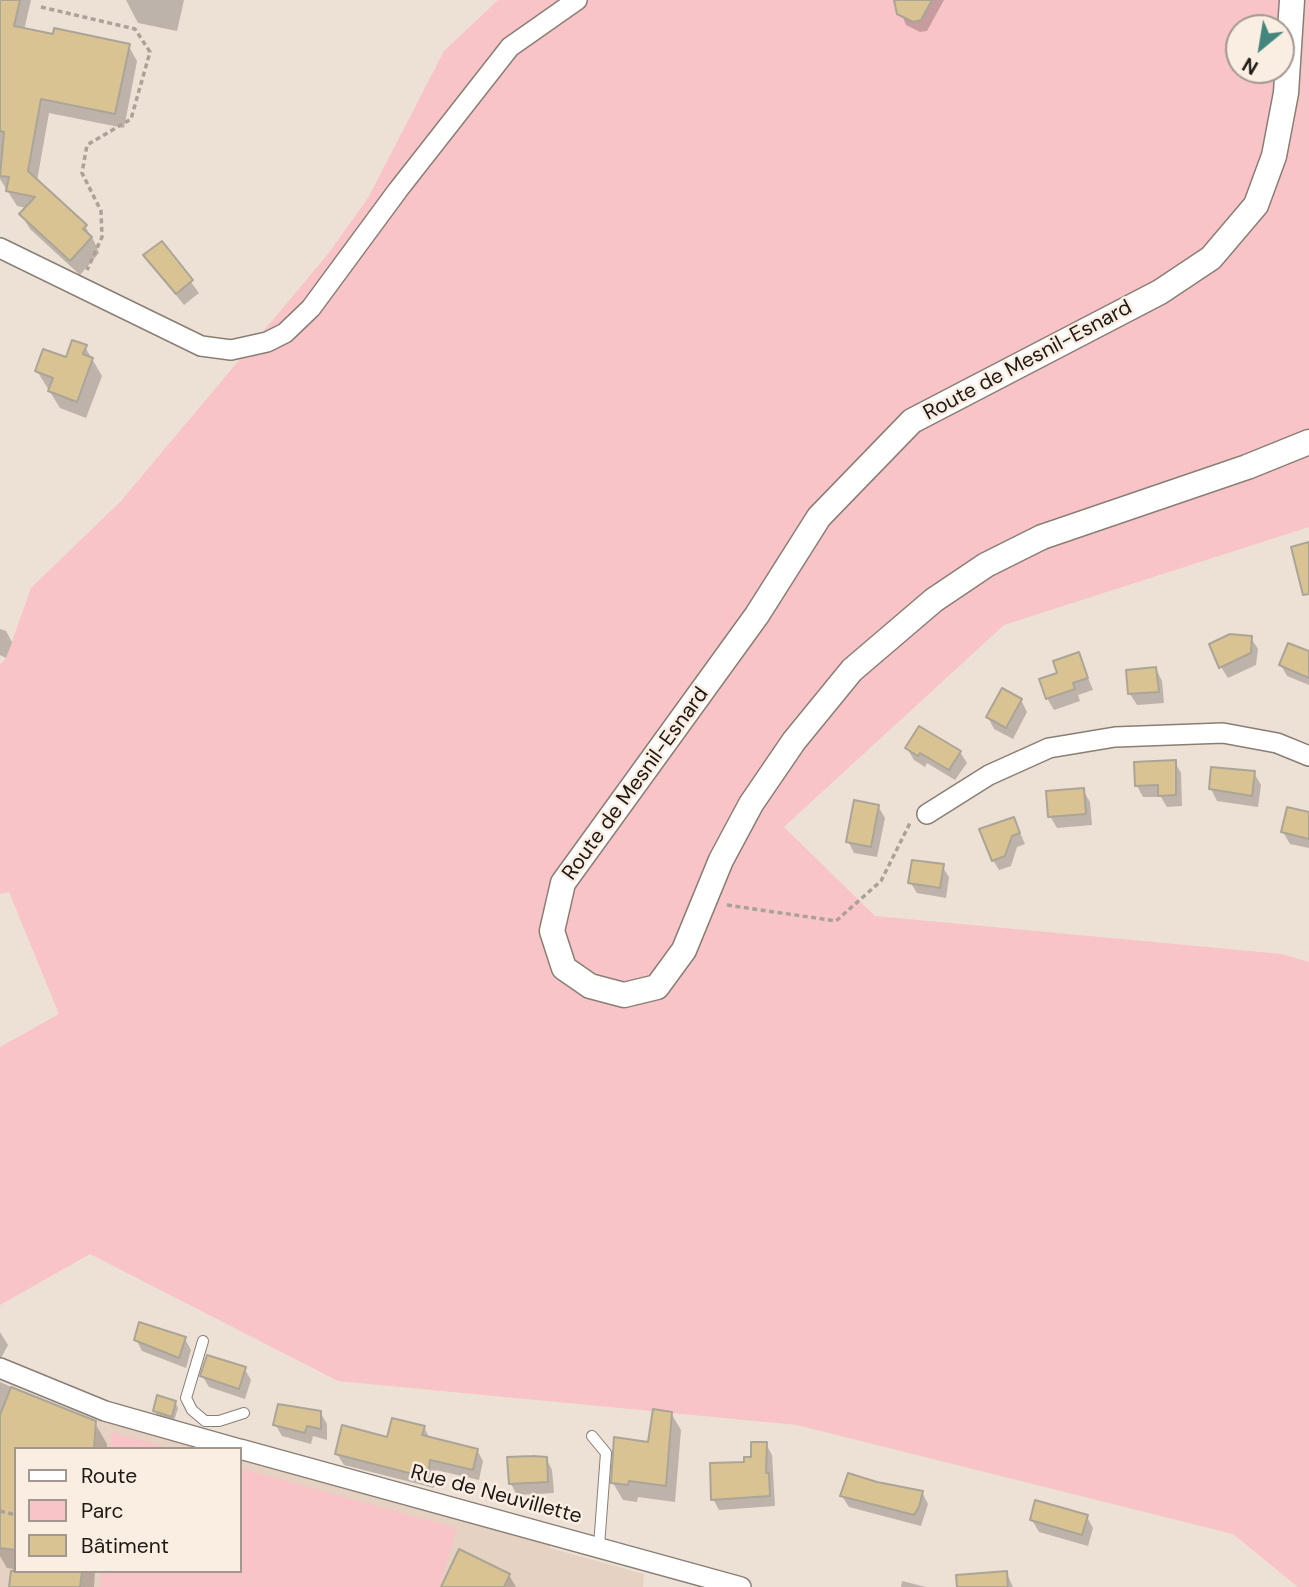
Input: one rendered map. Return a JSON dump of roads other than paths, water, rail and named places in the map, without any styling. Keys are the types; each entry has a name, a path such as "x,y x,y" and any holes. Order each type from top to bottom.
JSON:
{"street":[{"path":"0,248 201,346 231,350 267,342 285,332 311,309 398,190 510,47 577,0"},
{"name":"Route de Mesnil-Esnard","path":"1292,0 1286,93 1274,156 1256,205 1211,258 1160,292 912,421 820,517 757,615 563,883 552,931 564,968 590,986 624,995 657,987 684,950 704,901 751,803 794,741 852,670 934,600 986,565 1042,537 1247,467 1309,442"},
{"path":"928,814 989,775 1049,748 1115,737 1223,733 1277,743 1309,755"},
{"name":"Rue de Neuvillette","path":"0,1368 105,1411 203,1430 236,1447"},
{"name":"Rue de Neuvillette","path":"242,1450 741,1587"}],"lane":[{"path":"203,1341 186,1398 203,1430 219,1421 244,1413"},
{"path":"592,1436 606,1453 599,1546"}]}
